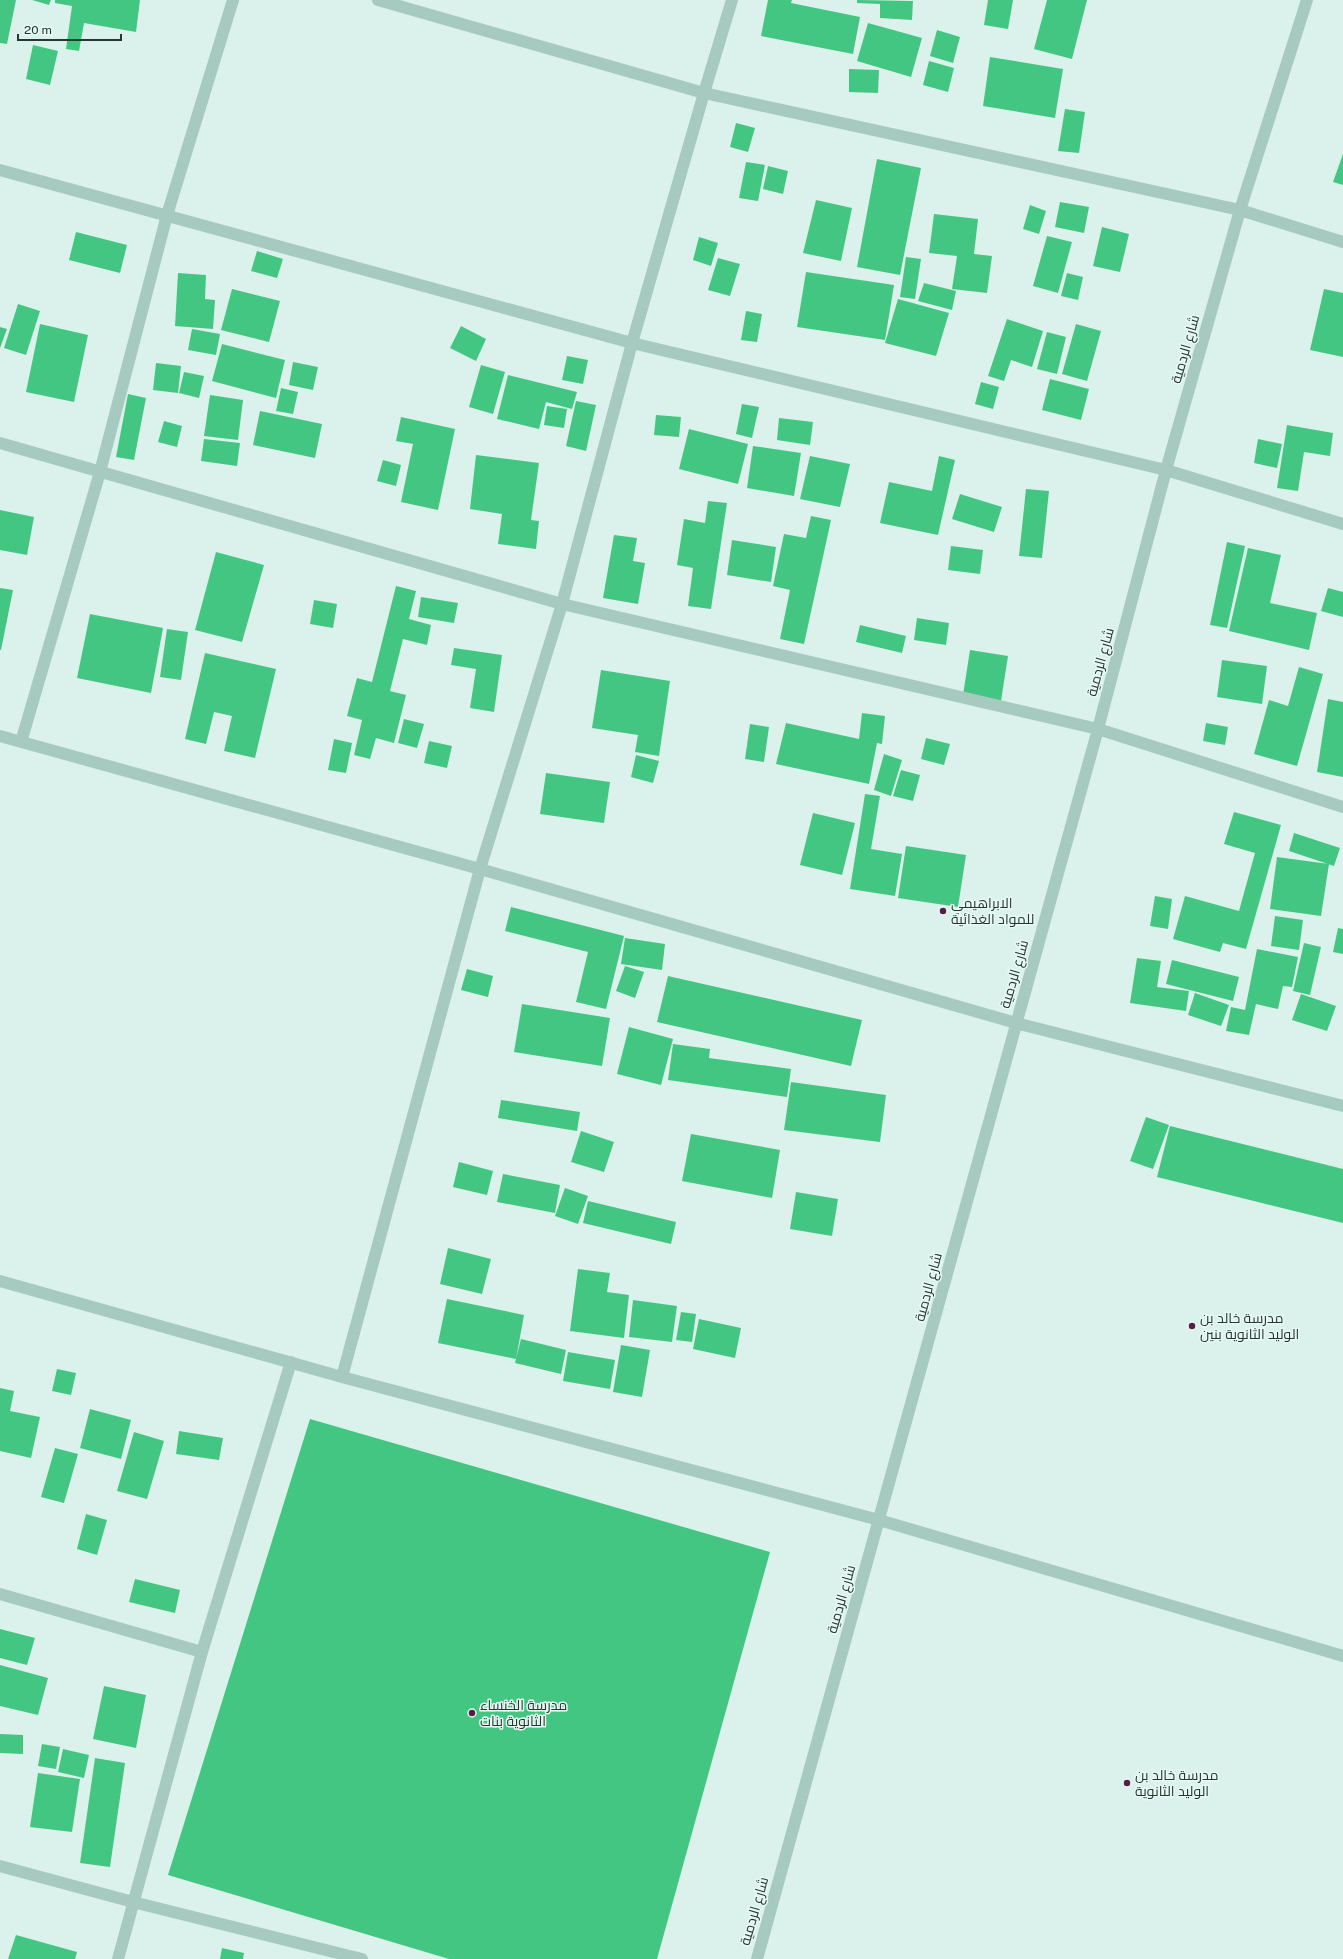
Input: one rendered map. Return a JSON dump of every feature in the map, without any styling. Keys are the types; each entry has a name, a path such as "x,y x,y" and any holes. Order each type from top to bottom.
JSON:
{"street":[{"path":"21,742 100,472 167,215 233,0"},
{"path":"378,0 704,93 1240,210 1343,242"},
{"path":"342,1377 480,869 562,604 632,343 732,0"},
{"name":"شارع الردمية","path":"757,1959 1098,729 1166,470 1240,210 1307,0"},
{"path":"0,170 632,343 1166,470 1343,524"},
{"path":"0,443 562,604 1098,729 1343,807"},
{"path":"0,736 480,869 1016,1023 1343,1106"},
{"path":"0,1281 342,1377 879,1520 1343,1656"},
{"path":"118,1959 202,1652 292,1362"},
{"path":"0,1594 202,1652"},
{"path":"0,1866 133,1902 362,1959"}],"building":[{"path":"0,0 16,0 7,44 0,43"},
{"path":"32,0 51,0 49,5"},
{"path":"55,0 140,0 136,32 84,23 79,51 66,49 72,6 55,3"},
{"path":"768,0 792,0 791,3 860,17 853,54 761,36"},
{"path":"857,0 913,1 912,20 880,18 880,4 857,3"},
{"path":"988,0 1013,0 1008,29 984,25"},
{"path":"1047,0 1087,0 1072,59 1034,49"},
{"path":"868,23 922,38 911,77 857,61"},
{"path":"937,30 960,37 953,63 930,56"},
{"path":"33,45 58,51 50,85 26,79"},
{"path":"990,57 1063,69 1055,118 983,106"},
{"path":"929,61 954,68 948,92 923,85"},
{"path":"849,69 879,70 878,93 849,92"},
{"path":"1065,109 1085,112 1079,153 1058,151"},
{"path":"736,123 755,128 748,152 730,147"},
{"path":"1343,154 1343,185 1333,182"},
{"path":"877,159 921,168 900,275 857,267"},
{"path":"746,162 765,165 758,201 739,198"},
{"path":"768,166 788,171 783,194 763,189"},
{"path":"816,200 852,208 841,261 803,253"},
{"path":"1060,202 1089,207 1084,233 1055,227"},
{"path":"1030,205 1046,211 1039,234 1023,229"},
{"path":"934,214 978,219 974,254 992,256 987,293 952,289 957,256 929,253"},
{"path":"1102,227 1129,234 1120,272 1093,266"},
{"path":"76,232 127,245 120,273 69,260"},
{"path":"1047,236 1072,242 1058,293 1033,286"},
{"path":"699,237 718,243 711,266 693,260"},
{"path":"257,251 283,259 277,278 251,271"},
{"path":"906,257 921,259 915,299 900,297"},
{"path":"718,258 740,264 730,296 708,290"},
{"path":"806,272 894,285 885,340 797,327"},
{"path":"178,273 206,275 205,299 215,300 213,329 175,326"},
{"path":"1067,273 1083,277 1078,300 1061,296"},
{"path":"924,283 956,291 952,310 918,301"},
{"path":"232,289 280,301 269,342 221,330"},
{"path":"1324,289 1343,293 1343,357 1310,350"},
{"path":"898,299 949,313 936,356 885,343"},
{"path":"18,304 40,311 26,355 4,348"},
{"path":"746,311 762,314 757,342 741,340"},
{"path":"1007,319 1043,331 1032,367 1011,360 1004,381 988,376"},
{"path":"40,324 88,335 74,402 26,392"},
{"path":"1076,324 1101,331 1087,381 1062,374"},
{"path":"461,326 486,339 476,361 450,348"},
{"path":"0,327 7,329 0,348"},
{"path":"192,329 220,334 216,355 188,350"},
{"path":"1047,332 1066,337 1057,374 1037,369"},
{"path":"222,344 285,360 276,398 212,381"},
{"path":"567,356 588,360 583,384 562,380"},
{"path":"293,362 318,367 313,390 289,385"},
{"path":"156,363 181,366 178,393 153,390"},
{"path":"481,365 505,372 493,414 469,407"},
{"path":"184,372 204,376 199,398 179,393"},
{"path":"508,375 577,392 572,409 546,402 539,429 497,419"},
{"path":"1050,379 1089,389 1081,420 1042,410"},
{"path":"981,382 999,387 993,409 975,404"},
{"path":"281,388 298,392 293,414 276,411"},
{"path":"128,394 146,398 134,460 116,457"},
{"path":"210,395 243,400 238,440 204,436"},
{"path":"576,401 596,405 586,451 566,446"},
{"path":"742,404 759,407 752,438 736,434"},
{"path":"547,406 567,409 564,428 544,425"},
{"path":"260,411 322,424 315,458 253,445"},
{"path":"656,415 681,417 679,437 654,435"},
{"path":"401,417 455,429 438,510 401,502 413,444 396,441"},
{"path":"779,418 813,422 810,445 777,440"},
{"path":"164,421 182,426 177,447 158,442"},
{"path":"1287,425 1333,433 1330,456 1304,452 1298,491 1277,488"},
{"path":"689,429 748,444 738,484 679,469"},
{"path":"204,439 240,443 237,466 201,461"},
{"path":"1258,439 1282,444 1277,468 1254,463"},
{"path":"753,446 801,453 794,496 747,488"},
{"path":"476,455 539,463 531,520 539,521 536,549 498,544 502,514 470,509"},
{"path":"810,456 850,464 840,507 800,499"},
{"path":"939,456 955,460 938,535 880,523 889,482 932,491"},
{"path":"383,460 401,465 396,486 377,481"},
{"path":"1026,489 1049,491 1042,558 1019,556"},
{"path":"960,494 1002,507 994,532 952,519"},
{"path":"708,501 727,503 711,609 688,606 693,568 677,565 684,519 705,523"},
{"path":"0,510 34,517 27,555 0,550"},
{"path":"811,516 831,520 804,644 780,639 790,590 773,586 784,534 806,538"},
{"path":"614,535 637,538 633,561 645,563 638,604 603,598"},
{"path":"732,540 776,547 771,582 727,575"},
{"path":"1227,542 1245,546 1227,628 1210,625"},
{"path":"951,546 983,550 980,574 948,570"},
{"path":"1248,548 1281,555 1270,603 1317,613 1309,650 1229,631"},
{"path":"216,552 264,565 242,642 195,630"},
{"path":"396,586 416,591 409,619 431,625 427,645 403,639 390,691 406,695 394,743 376,738 370,759 354,755 362,720 347,716 357,678 372,682"},
{"path":"0,588 13,590 1,650 0,650"},
{"path":"1328,588 1343,592 1343,617 1321,611"},
{"path":"421,597 458,603 454,623 418,617"},
{"path":"314,600 337,604 333,628 310,624"},
{"path":"90,614 163,628 151,693 77,678"},
{"path":"917,618 949,623 946,645 914,640"},
{"path":"860,625 906,636 902,653 856,642"},
{"path":"167,629 188,632 181,680 160,677"},
{"path":"454,648 502,655 494,712 470,708 476,669 451,665"},
{"path":"970,650 1008,656 1001,701 963,695"},
{"path":"205,653 276,669 255,758 224,751 232,716 214,712 206,744 185,739"},
{"path":"1222,660 1267,666 1262,704 1217,697"},
{"path":"1299,667 1323,674 1297,766 1254,754 1269,700 1288,706"},
{"path":"601,670 670,681 659,756 635,752 638,735 592,728"},
{"path":"1328,699 1343,702 1343,777 1317,772"},
{"path":"862,713 885,716 882,744 877,743 869,784 776,764 786,723 859,739"},
{"path":"404,719 424,724 417,748 398,743"},
{"path":"1206,723 1228,727 1225,745 1203,741"},
{"path":"750,724 769,727 764,762 745,759"},
{"path":"926,738 950,744 944,765 921,759"},
{"path":"334,739 352,743 346,773 328,770"},
{"path":"429,741 452,746 447,768 424,763"},
{"path":"884,754 902,760 891,796 874,790"},
{"path":"636,755 659,761 653,783 631,777"},
{"path":"901,770 920,775 913,801 893,796"},
{"path":"546,773 610,782 604,823 540,814"},
{"path":"865,794 880,796 871,849 902,854 895,896 850,889"},
{"path":"1234,812 1281,825 1246,949 1223,943 1220,952 1173,939 1185,896 1239,911 1255,853 1224,844"},
{"path":"813,813 855,823 842,875 800,865"},
{"path":"1294,833 1340,848 1334,866 1289,851"},
{"path":"906,846 966,855 958,907 898,898"},
{"path":"1277,857 1329,864 1321,916 1270,909"},
{"path":"1155,896 1172,899 1168,929 1150,926"},
{"path":"511,907 624,936 606,1009 576,1002 588,952 505,931"},
{"path":"1275,916 1303,920 1299,950 1271,946"},
{"path":"1338,928 1343,929 1343,954 1333,952"},
{"path":"625,938 665,944 662,970 621,964"},
{"path":"1304,943 1321,947 1310,995 1293,991"},
{"path":"1257,949 1298,957 1292,987 1283,986 1278,1009 1256,1004 1249,1035 1226,1031 1231,1007 1245,1010"},
{"path":"1137,958 1161,961 1157,987 1189,991 1186,1011 1130,1003"},
{"path":"1172,960 1239,977 1233,1001 1166,984"},
{"path":"625,966 644,972 635,998 616,991"},
{"path":"467,969 493,976 488,997 461,990"},
{"path":"668,976 862,1020 851,1066 657,1022"},
{"path":"1195,993 1229,1005 1221,1026 1188,1015"},
{"path":"1301,994 1336,1006 1327,1031 1292,1020"},
{"path":"522,1004 610,1018 602,1066 514,1052"},
{"path":"629,1027 673,1039 661,1085 617,1074"},
{"path":"673,1044 710,1049 709,1058 791,1069 787,1097 668,1080"},
{"path":"791,1082 886,1095 880,1142 784,1130"},
{"path":"501,1100 580,1112 577,1131 498,1118"},
{"path":"1146,1117 1169,1125 1153,1169 1130,1161"},
{"path":"1170,1126 1343,1169 1343,1223 1157,1177"},
{"path":"581,1131 614,1142 604,1172 571,1162"},
{"path":"691,1134 780,1150 772,1198 682,1181"},
{"path":"459,1162 493,1171 487,1195 453,1187"},
{"path":"503,1174 560,1185 555,1213 497,1202"},
{"path":"565,1188 588,1196 578,1224 555,1216"},
{"path":"796,1192 838,1199 832,1236 790,1229"},
{"path":"588,1201 676,1222 671,1244 583,1223"},
{"path":"448,1248 491,1259 482,1294 440,1284"},
{"path":"578,1269 610,1273 607,1292 629,1295 624,1338 570,1331"},
{"path":"447,1299 524,1315 516,1359 438,1343"},
{"path":"633,1300 677,1306 672,1342 629,1337"},
{"path":"681,1312 696,1314 692,1342 676,1340"},
{"path":"699,1319 741,1328 735,1358 693,1349"},
{"path":"521,1339 566,1350 561,1374 515,1363"},
{"path":"621,1345 650,1350 642,1397 613,1392"},
{"path":"568,1352 615,1360 610,1389 563,1381"},
{"path":"57,1369 76,1373 71,1395 52,1391"},
{"path":"0,1388 14,1391 10,1411 40,1417 31,1458 0,1451"},
{"path":"90,1409 131,1420 121,1459 80,1448"},
{"name":"مدرسة الخنساء الثانوية بنات","path":"310,1419 770,1552 657,1959 449,1959 168,1875"},
{"path":"179,1431 223,1438 219,1460 176,1454"},
{"path":"134,1432 164,1441 147,1499 117,1491"},
{"path":"55,1448 78,1454 64,1503 41,1497"},
{"path":"86,1514 107,1520 97,1555 77,1549"},
{"path":"135,1579 180,1590 175,1613 129,1602"},
{"path":"0,1629 35,1638 27,1665 0,1658"},
{"path":"0,1665 48,1678 38,1715 0,1706"},
{"path":"104,1686 146,1695 136,1748 93,1739"},
{"path":"0,1734 23,1735 23,1754 0,1753"},
{"path":"42,1744 60,1747 56,1769 38,1766"},
{"path":"63,1749 89,1755 84,1778 58,1772"},
{"path":"95,1758 125,1763 110,1867 80,1863"},
{"path":"38,1773 80,1779 72,1832 30,1827"},
{"path":"16,1935 77,1952 75,1959 8,1959"},
{"path":"222,1948 244,1953 243,1959 220,1959"}],"place":[{"name":"الابراهيمي للمواد الغذائية","path":"943,911"},
{"name":"مدرسة خالد بن الوليد الثانوية بنين","path":"1192,1326"},
{"name":"مدرسة الخنساء الثانوية بنات","path":"472,1713"},
{"name":"مدرسة خالد بن الوليد الثانوية","path":"1127,1783"}]}
